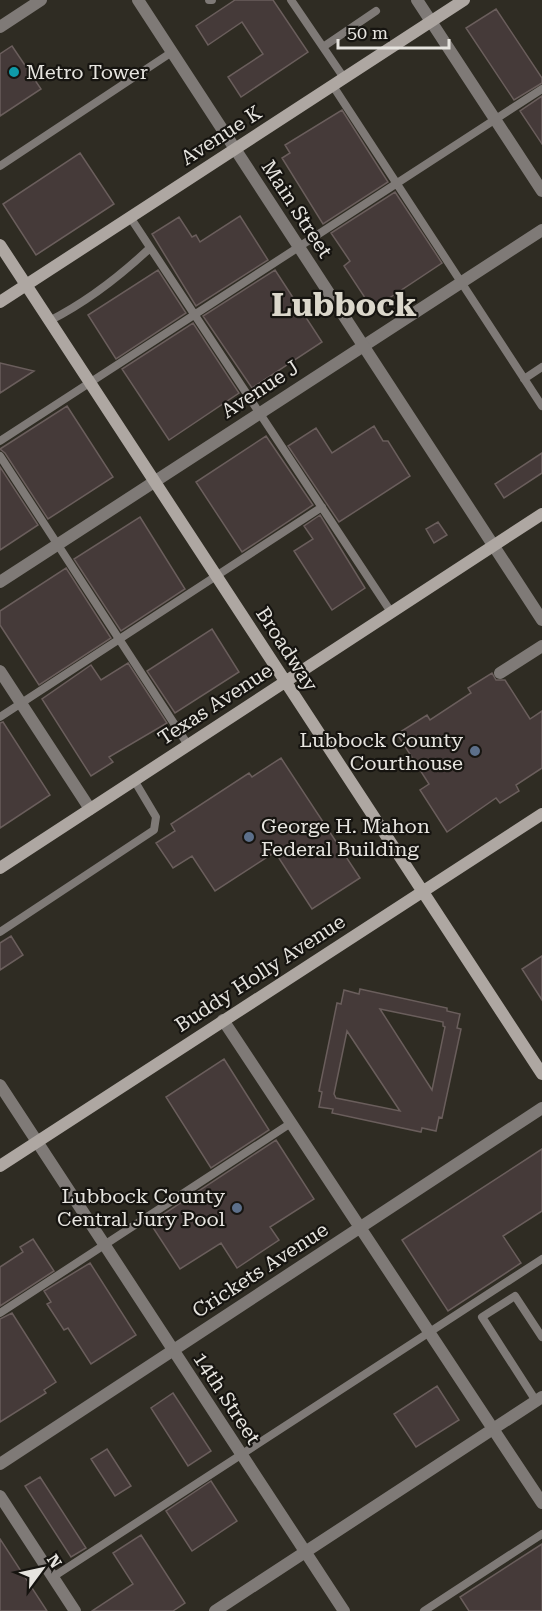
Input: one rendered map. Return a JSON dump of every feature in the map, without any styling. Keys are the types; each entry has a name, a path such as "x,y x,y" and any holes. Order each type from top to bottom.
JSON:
{"main road":[{"name":"Avenue K","path":"0,302 464,0"},
{"name":"Broadway","path":"0,245 542,1074"},
{"name":"Texas Avenue","path":"0,867 542,514"},
{"name":"Buddy Holly Avenue","path":"0,1166 542,814"}],"street":[{"path":"1,23 41,0"},
{"name":"Main Street","path":"138,0 542,620"},
{"path":"417,0 542,191"},
{"name":"Avenue J","path":"0,582 542,230"},
{"path":"500,673 542,646"},
{"path":"0,671 90,809"},
{"path":"224,1020 542,1503"},
{"name":"14th Street","path":"0,1085 344,1611"},
{"name":"Crickets Avenue","path":"0,1464 542,1108"},
{"path":"215,1611 539,1399"},
{"path":"0,1496 75,1611"}],"lane":[{"path":"291,0 323,47 338,82 398,184 542,406"},
{"path":"323,47 376,11"},
{"path":"0,166 172,52"},
{"path":"0,441 300,248 542,88"},
{"path":"130,218 391,612"},
{"path":"50,321 75,308 125,271 150,248"},
{"path":"524,378 542,367"},
{"path":"0,456 188,745"},
{"path":"0,717 322,507"},
{"path":"0,932 154,830 156,817 134,780"},
{"path":"0,1313 291,1123"},
{"path":"53,1576 542,1258"},
{"path":"539,1399 482,1317 515,1296 542,1337"},
{"path":"424,1611 542,1534"}],"building":[{"path":"235,0 273,0 308,52 241,97 228,77 263,54 242,22 208,45 196,26"},
{"path":"496,9 542,78 542,83 514,100 466,28"},
{"name":"Metro Tower","path":"12,46 41,89 0,116 0,54"},
{"path":"542,96 542,144 520,111"},
{"path":"342,110 388,182 323,224 282,158 290,153 285,145"},
{"path":"80,153 114,204 36,255 3,204"},
{"path":"395,192 442,263 388,299 390,302 375,313 344,266 350,261 331,233"},
{"path":"240,216 268,260 196,306 152,234 179,217 192,237 196,235 200,242"},
{"path":"158,270 186,313 116,359 88,315"},
{"path":"275,270 322,342 252,388 203,316"},
{"path":"193,323 239,393 169,440 122,369"},
{"path":"0,363 34,371 0,393"},
{"path":"67,406 113,477 48,519 5,453 0,449"},
{"path":"374,426 383,441 388,441 410,476 339,522 288,446 316,428 332,453"},
{"path":"266,436 313,505 242,552 196,482"},
{"path":"542,453 542,473 504,498 495,484"},
{"path":"0,467 38,525 0,550"},
{"path":"320,515 365,588 332,610 294,551 313,539 304,526"},
{"path":"140,517 185,589 121,631 74,559"},
{"path":"438,522 447,535 434,543 426,529"},
{"path":"66,568 111,638 39,685 0,625 0,611"},
{"path":"212,629 239,672 175,713 147,671"},
{"path":"128,663 167,723 109,757 113,762 91,776 42,699 91,665 101,680"},
{"name":"Lubbock County Courthouse","path":"492,673 496,680 505,680 530,719 542,711 542,768 516,785 519,791 500,803 496,798 447,832 420,790 429,784 397,734 427,715 430,720 471,693 468,688"},
{"path":"3,722 50,795 0,828 0,723"},
{"name":"George H. Mahon Federal Building","path":"281,758 360,878 312,909 275,852 215,891 192,856 173,868 156,843 175,831 171,824 249,773 252,777"},
{"path":"11,936 23,955 0,970 0,943"},
{"path":"542,956 542,1000 522,969"},
{"path":"360,989 447,1008 447,1011 460,1014 457,1028 461,1029 442,1118 439,1117 436,1131 422,1128 421,1132 332,1113 333,1109 319,1107 322,1092 319,1091 337,1003 341,1004 344,990 359,994","holes":["380,1009 443,1022 445,1027 432,1090","347,1031 400,1111 336,1098 334,1094"]},
{"path":"224,1059 269,1130 211,1168 166,1097"},
{"name":"Lubbock County Central Jury Pool","path":"276,1140 314,1199 270,1227 279,1240 237,1268 221,1243 180,1269 150,1223"},
{"path":"542,1149 542,1211 503,1236 521,1263 448,1311 402,1240"},
{"path":"33,1239 54,1271 0,1306 0,1267 23,1252 20,1247"},
{"path":"90,1263 136,1335 91,1364 68,1328 64,1330 47,1304 51,1302 44,1291"},
{"path":"12,1313 56,1382 44,1390 46,1393 0,1422 0,1319"},
{"path":"437,1386 459,1420 416,1447 394,1414"},
{"path":"173,1393 211,1451 188,1466 151,1408"},
{"path":"107,1449 131,1486 115,1496 91,1459"},
{"path":"40,1477 86,1548 71,1557 25,1486"},
{"path":"211,1481 237,1521 192,1551 166,1511"},
{"path":"141,1535 185,1603 173,1611 92,1611 133,1584 113,1553"},
{"path":"0,1539 47,1611 0,1611"},
{"path":"542,1544 542,1611 469,1611 460,1597"}],"place":[{"name":"Metro Tower","path":"14,72"},
{"name":"Lubbock County Courthouse","path":"475,751"},
{"name":"George H. Mahon Federal Building","path":"249,837"},
{"name":"Lubbock County Central Jury Pool","path":"237,1208"}],"district":[{"name":"Lubbock","path":"344,305"}]}
